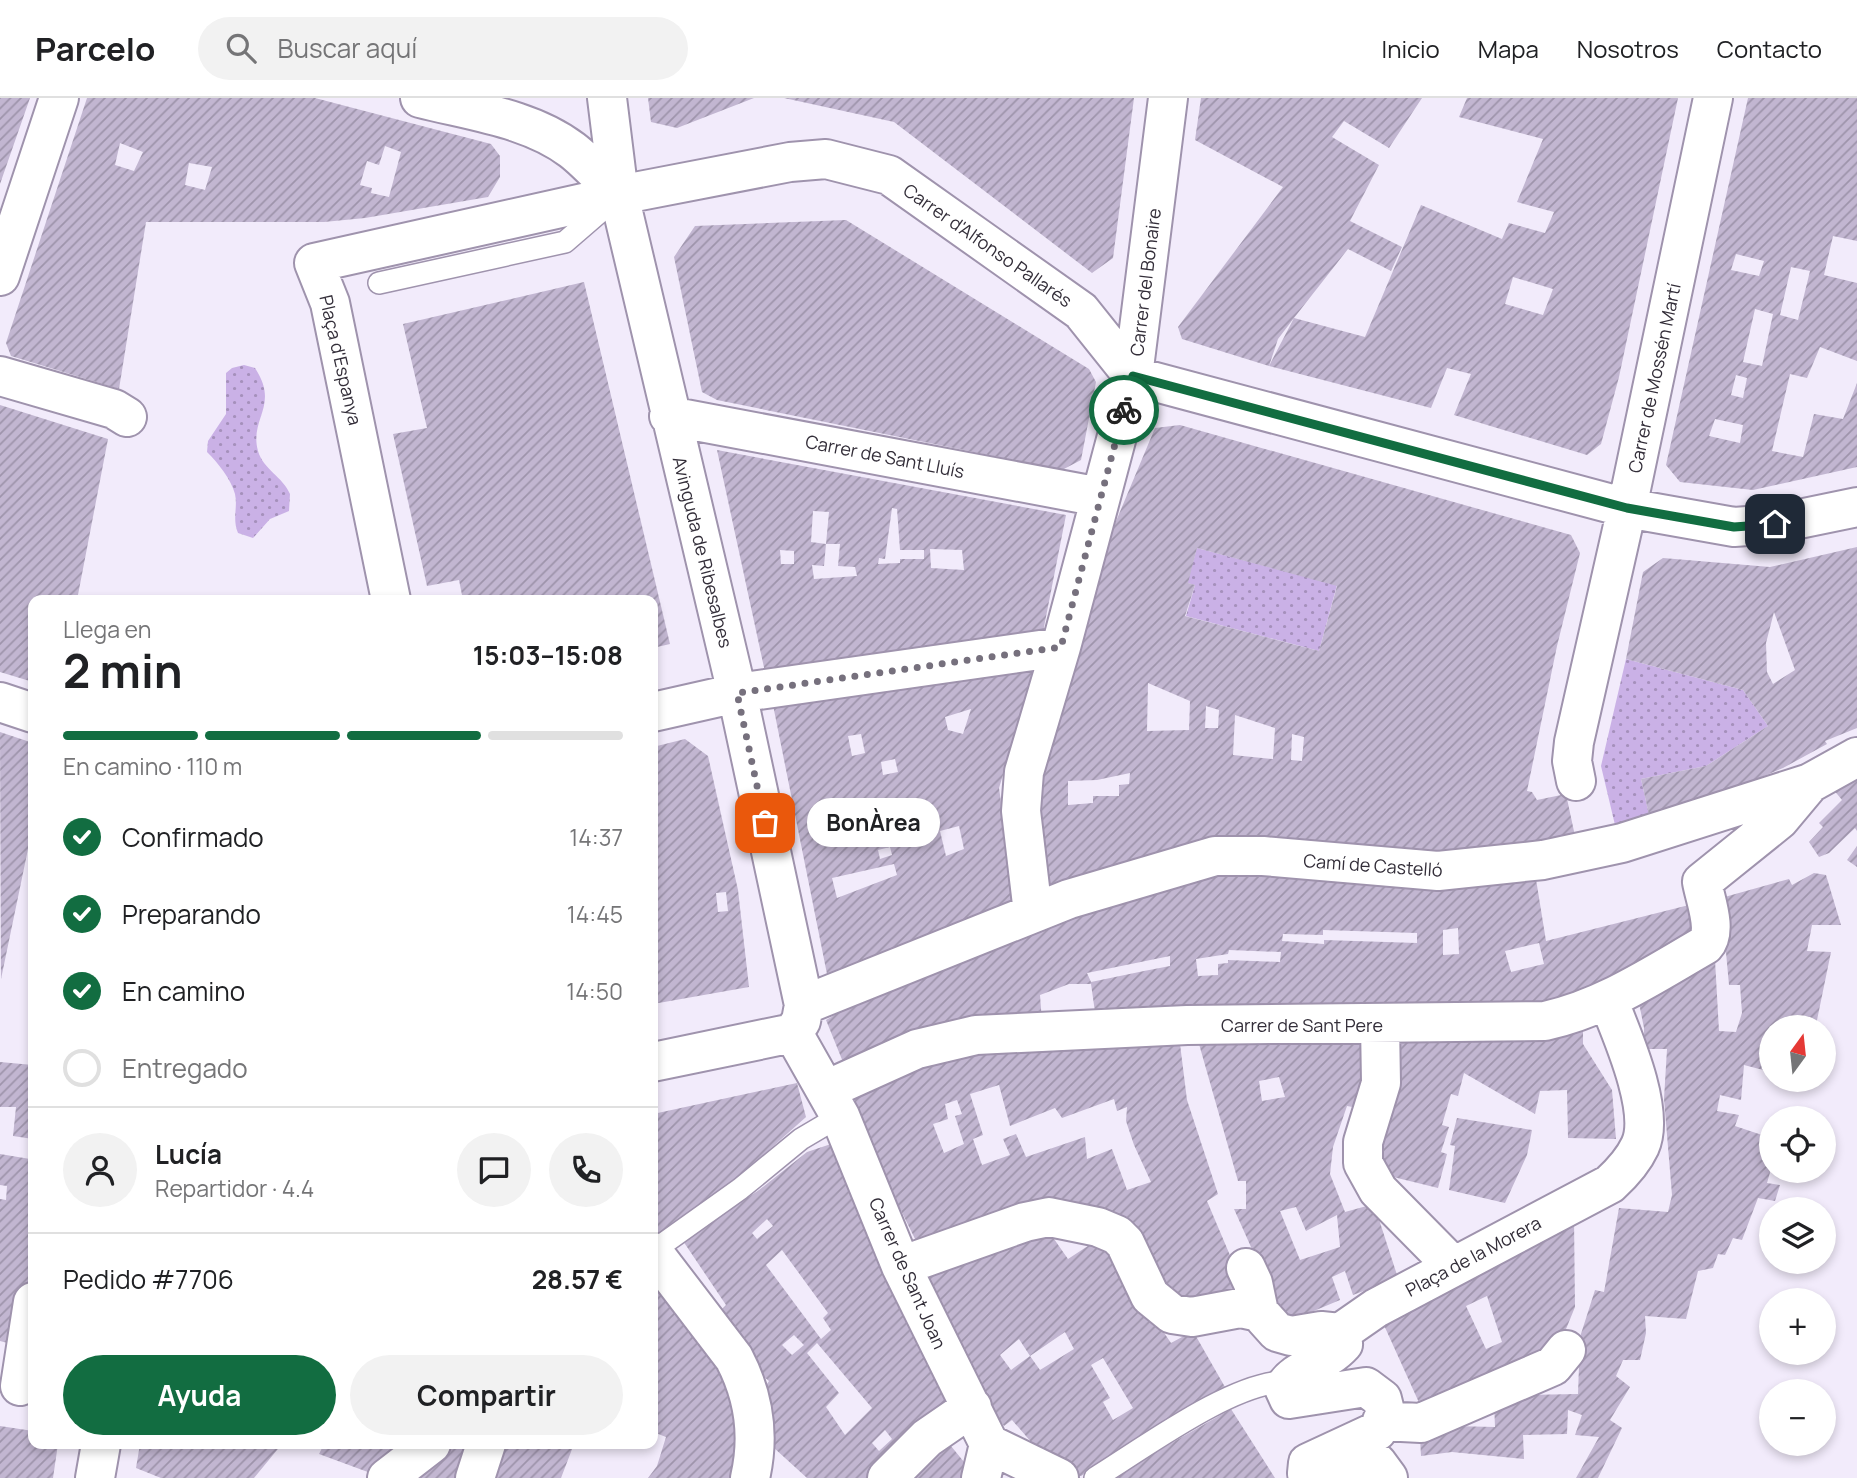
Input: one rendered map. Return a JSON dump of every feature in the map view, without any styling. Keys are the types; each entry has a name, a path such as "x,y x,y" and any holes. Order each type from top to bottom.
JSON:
{"street":[{"path":"0,276 59,98"},
{"path":"420,98 526,125 550,136 573,151 619,195"},
{"name":"Avinguda de Ribesalbes","path":"607,98 619,195 669,416 737,693 798,1019"},
{"name":"Carrer del Bonaire","path":"1033,913 1021,811 1026,761 1061,647 1133,376 1168,98"},
{"name":"Carrer de Mossén Martí","path":"1576,781 1572,761 1574,742 1627,508 1713,98"},
{"name":"Carrer d'Alfonso Pallarés","path":"619,195 790,162 826,159 863,166 889,176 1081,311 1133,376"},
{"name":"Plaça d'Espanya","path":"390,595 330,303 314,263 619,195"},
{"path":"0,376 114,409 127,416"},
{"path":"1133,376 1627,508 1734,527 1767,526 1857,507"},
{"name":"Carrer de Sant Lluís","path":"669,416 1100,497"},
{"path":"658,711 737,693 1061,647"},
{"path":"0,702 28,711"},
{"path":"1810,783 1857,757"},
{"name":"Camí de Castelló","path":"658,1061 798,1019 1033,913 1149,873 1215,856 1264,856 1438,871 1543,860 1622,843 1810,783"},
{"name":"Carrer de Sant Pere","path":"833,1103 917,1049 976,1035 1187,1025 1545,1021 1578,1013 1608,1000 1709,940 1711,927 1702,882 1779,820 1810,783"},
{"name":"Plaça de la Morera","path":"1288,1382 1293,1376 1330,1359 1343,1344 1340,1333 1376,1308 1610,1185 1633,1158 1640,1146 1644,1128 1630,1061 1608,1000"},
{"name":"Carrer de Sant Joan","path":"798,1019 901,1266 972,1407 985,1461 1059,1478"},
{"path":"1380,1024 1381,1083 1363,1142 1363,1163 1378,1189 1453,1266"},
{"path":"901,1266 1025,1222 1049,1217 1098,1227 1117,1235 1125,1243 1150,1296 1172,1314 1192,1317 1240,1308 1259,1312"},
{"path":"658,1259 734,1358 743,1376 756,1433 750,1478"},
{"path":"1246,1268 1253,1283 1259,1312 1278,1332 1291,1336 1321,1331 1340,1333"},
{"path":"18,1385 28,1330"},
{"path":"1382,1421 1421,1423 1553,1366 1566,1350"},
{"path":"1288,1382 1284,1388 1289,1399 1366,1387 1382,1399 1386,1415 1377,1431 1308,1463 1307,1473 1312,1477 1383,1471"},
{"path":"887,1478 927,1438 972,1407"},
{"path":"475,1478 484,1449"}],"lane":[{"path":"379,283 565,242 619,195"},
{"path":"658,1248 740,1189 801,1139 833,1103"},
{"path":"1095,1478 1228,1397 1274,1381 1288,1382"}],"shaded area":[{"path":"244,365 255,368 265,392 265,402 257,429 258,451 264,463 290,494 289,511 270,519 253,538 238,533 233,488 207,452 208,441 226,414 226,373 232,368"},
{"path":"1197,548 1337,585 1319,651 1186,616 1195,585 1187,583"},
{"path":"1626,659 1743,690 1768,726 1706,766 1641,779 1649,815 1615,825 1601,766"}],"building":[{"path":"0,98 30,98 0,184"},
{"path":"87,98 315,98 491,144 500,156 500,177 488,197 365,218 324,222 146,222 119,389 11,356 6,343","holes":["120,143 143,152 134,171 115,165","385,146 401,152 389,197 371,193 372,188 360,185 367,161 379,165","189,163 212,167 205,190 185,185"]},
{"path":"648,98 754,98 677,128 651,122"},
{"path":"784,98 1134,98 1113,258 1092,273 894,122"},
{"path":"1201,98 1422,98 1389,148 1344,121 1332,137 1379,165 1350,221 1402,247 1391,271 1348,249 1278,339 1269,366 1182,339 1178,327 1283,187 1195,140"},
{"path":"1467,98 1678,98 1619,377 1601,444 1587,455 1454,415 1471,374 1447,368 1431,408 1269,366 1294,318 1365,337 1421,205 1502,239 1509,223 1545,233 1554,212 1517,202 1543,139 1459,117","holes":["1513,277 1553,289 1543,315 1505,304"]},
{"path":"1748,98 1857,98 1857,241 1833,236 1824,275 1857,283 1857,361 1820,347 1807,378 1790,374 1772,451 1803,457 1814,414 1843,419 1857,383 1857,467 1753,490 1680,482 1666,465","holes":["1736,254 1764,261 1759,276 1731,270","1791,267 1810,271 1798,320 1780,315","1755,309 1773,314 1762,366 1743,362","1736,375 1747,378 1743,398 1731,395","1715,419 1743,425 1740,443 1709,436"]},
{"path":"846,220 1089,369 1096,382 1081,460 1062,470 717,400 702,392 674,257 695,226"},
{"path":"584,282 670,644 658,647 658,595 462,595 459,580 427,586 393,434 427,428 403,324"},
{"path":"0,405 108,439 78,595 28,595 28,680 0,672"},
{"path":"1180,425 1571,535 1580,553 1557,646 1527,791 1532,792 1537,800 1566,794 1575,836 1461,856 1427,851 1041,895 1039,832 1045,750 1114,526 1155,428","holes":["1197,548 1337,586 1319,651 1185,616 1195,585 1188,583","1148,683 1190,701 1189,730 1147,731","1206,706 1219,710 1218,728 1205,728","1235,715 1275,728 1273,759 1233,755","1292,734 1304,737 1302,761 1291,760","1130,773 1129,784 1119,785 1119,796 1093,796 1093,803 1068,805 1068,781 1097,780"]},
{"path":"717,450 1066,515 1043,632 765,672","holes":["892,508 897,509 900,550 924,550 924,559 900,559 900,563 878,564 879,558 885,559","813,511 829,512 826,544 811,542","826,544 840,544 838,566 855,567 857,576 814,579 812,565 824,566","930,549 962,550 964,570 931,568","780,550 794,551 794,564 781,564"]},
{"path":"1857,547 1857,728 1825,741 1827,744 1783,768 1714,797 1649,815 1641,779 1706,766 1768,726 1743,690 1626,659 1643,572 1663,558 1770,567","holes":["1774,612 1795,670 1773,684 1767,672 1766,643"]},
{"path":"1036,668 999,788 1016,905 828,979 773,705","holes":["971,709 963,734 948,730 945,717","861,734 865,753 852,756 848,736","895,759 898,772 883,775 881,762","959,826 964,849 946,856 940,831","890,847 892,855 880,859 878,850","894,864 897,875 837,898 832,878"]},
{"path":"0,732 28,741 28,849 1,979"},
{"path":"685,739 708,756 738,890 749,987 658,1003 658,746","holes":["726,892 728,911 718,912 716,893"]},
{"path":"1857,767 1857,831 1855,828 1829,853 1819,857 1809,842 1823,827 1819,823 1842,800 1833,789"},
{"path":"1857,846 1857,867 1847,860"},
{"path":"1232,872 1302,879 1457,887 1535,873 1546,941 1693,904 1695,915 1690,936 1562,1005 1096,1019 1091,984 1069,984 1040,995 1042,1022 847,1072 826,1020 853,1004 1088,909","holes":["1458,928 1459,954 1443,955 1443,930","1323,930 1417,933 1417,943 1324,940 1324,944 1282,941 1283,934 1323,935","1539,943 1544,964 1511,972 1505,951","1229,950 1281,952 1280,962 1228,960 1228,963 1218,964 1218,975 1198,976 1196,959 1228,954","1170,956 1170,966 1091,982 1087,973"]},
{"path":"1814,873 1826,875 1841,925 1812,925 1807,951 1831,952 1818,1015 1759,1015 1759,1069 1744,1065 1741,1100 1720,1095 1717,1111 1739,1115 1735,1126 1759,1134 1759,1183 1780,1185 1776,1197 1759,1197 1742,1240 1733,1238 1725,1255 1718,1254 1713,1268 1698,1271 1686,1319 1645,1316 1646,1333 1640,1360 1623,1360 1616,1376 1630,1387 1610,1420 1622,1428 1598,1478 1576,1478 1599,1437 1575,1435 1582,1415 1568,1410 1567,1434 1523,1435 1524,1459 1452,1452 1421,1456 1420,1438 1453,1426 1495,1427 1494,1402 1519,1395 1578,1394 1580,1337 1595,1290 1604,1292 1619,1208 1668,1212 1672,1195 1664,1099 1667,1049 1644,1049 1644,1028 1637,993 1715,960 1719,1031 1736,1032 1742,1013 1740,985 1729,985 1721,898 1789,879 1792,885"},
{"path":"1583,1027 1583,1044 1612,1090 1616,1139 1568,1138 1567,1090 1540,1091 1535,1114 1464,1073 1458,1096 1451,1094 1442,1125 1449,1127 1441,1152 1447,1154 1438,1188 1381,1174 1375,1152 1390,1032"},
{"path":"1370,1032 1364,1109 1347,1106 1333,1147 1330,1174 1345,1212 1374,1204 1398,1278 1353,1295 1345,1271 1332,1277 1340,1300 1285,1323 1234,1209 1246,1209 1246,1181 1238,1181 1197,1037","holes":["1279,1077 1285,1097 1262,1101 1259,1081","1296,1207 1306,1231 1337,1215 1340,1247 1300,1260 1280,1211"]},
{"path":"1179,1036 1187,1100 1218,1194 1207,1201 1243,1286 1194,1303 1159,1290 1136,1224 1059,1210 920,1249 875,1158 850,1093 922,1055","holes":["999,1085 1010,1126 1055,1108 1062,1118 1114,1099 1117,1111 1127,1107 1126,1121 1151,1182 1127,1190 1112,1149 1087,1159 1085,1137 1026,1157 1016,1134 1003,1139 1010,1155 982,1165 973,1139 983,1135 970,1094","957,1100 962,1114 955,1116 964,1144 944,1153 933,1124 948,1119 945,1104"]},
{"path":"0,1062 28,1065 28,1138 13,1136 16,1107 0,1107"},
{"path":"797,1083 806,1117 741,1175 658,1234 658,1113"},
{"path":"1457,1118 1532,1130 1527,1155 1505,1203 1449,1190 1455,1146 1450,1145"},
{"path":"840,1141 958,1407 874,1478 807,1478 761,1436 758,1398 769,1381 756,1371 713,1318 726,1305 683,1241 759,1190 807,1152","holes":["767,1219 773,1226 757,1239 752,1233","782,1250 828,1313 823,1318 831,1330 821,1339 766,1265","794,1335 804,1345 792,1355 782,1345","817,1343 872,1408 845,1435 826,1407 839,1393 807,1353","885,1430 892,1439 879,1451 872,1443"]},
{"path":"0,1154 28,1159 28,1288 19,1346 0,1341 0,1199 6,1200 7,1186 0,1185"},
{"path":"1574,1219 1575,1307 1564,1334 1556,1345 1421,1407 1383,1323","holes":["1487,1296 1502,1342 1486,1349 1466,1306"]},
{"path":"1045,1226 1068,1259 1100,1238 1171,1343 1193,1331 1225,1387 1081,1476 1058,1473 1012,1420 1004,1426 990,1407 916,1273","holes":["1065,1332 1074,1349 1040,1370 1030,1356","1019,1339 1030,1356 1011,1370 1000,1355","1103,1358 1133,1408 1113,1420 1103,1402 1110,1398 1091,1365"]},
{"path":"658,1288 708,1335 746,1419 737,1478 648,1478 657,1466 666,1437 658,1434"},
{"path":"1231,1409 1275,1478 1113,1478 1140,1461"},
{"path":"0,1426 28,1430 28,1449 57,1449 53,1478 0,1478"},
{"path":"942,1435 973,1473 971,1478 900,1478"},
{"path":"139,1449 278,1449 254,1478 161,1478 136,1468"},
{"path":"322,1449 472,1449 463,1478 384,1478 319,1454"},
{"path":"491,1449 572,1449 561,1478 483,1478"}],"way so far":[{"path":"765,823 737,693 1061,647 1124,410"}],"place":[{"name":"BonÀrea","path":"765,823"}],"route":[{"path":"1124,410 1133,376 1627,508 1734,527 1775,524"}]}
